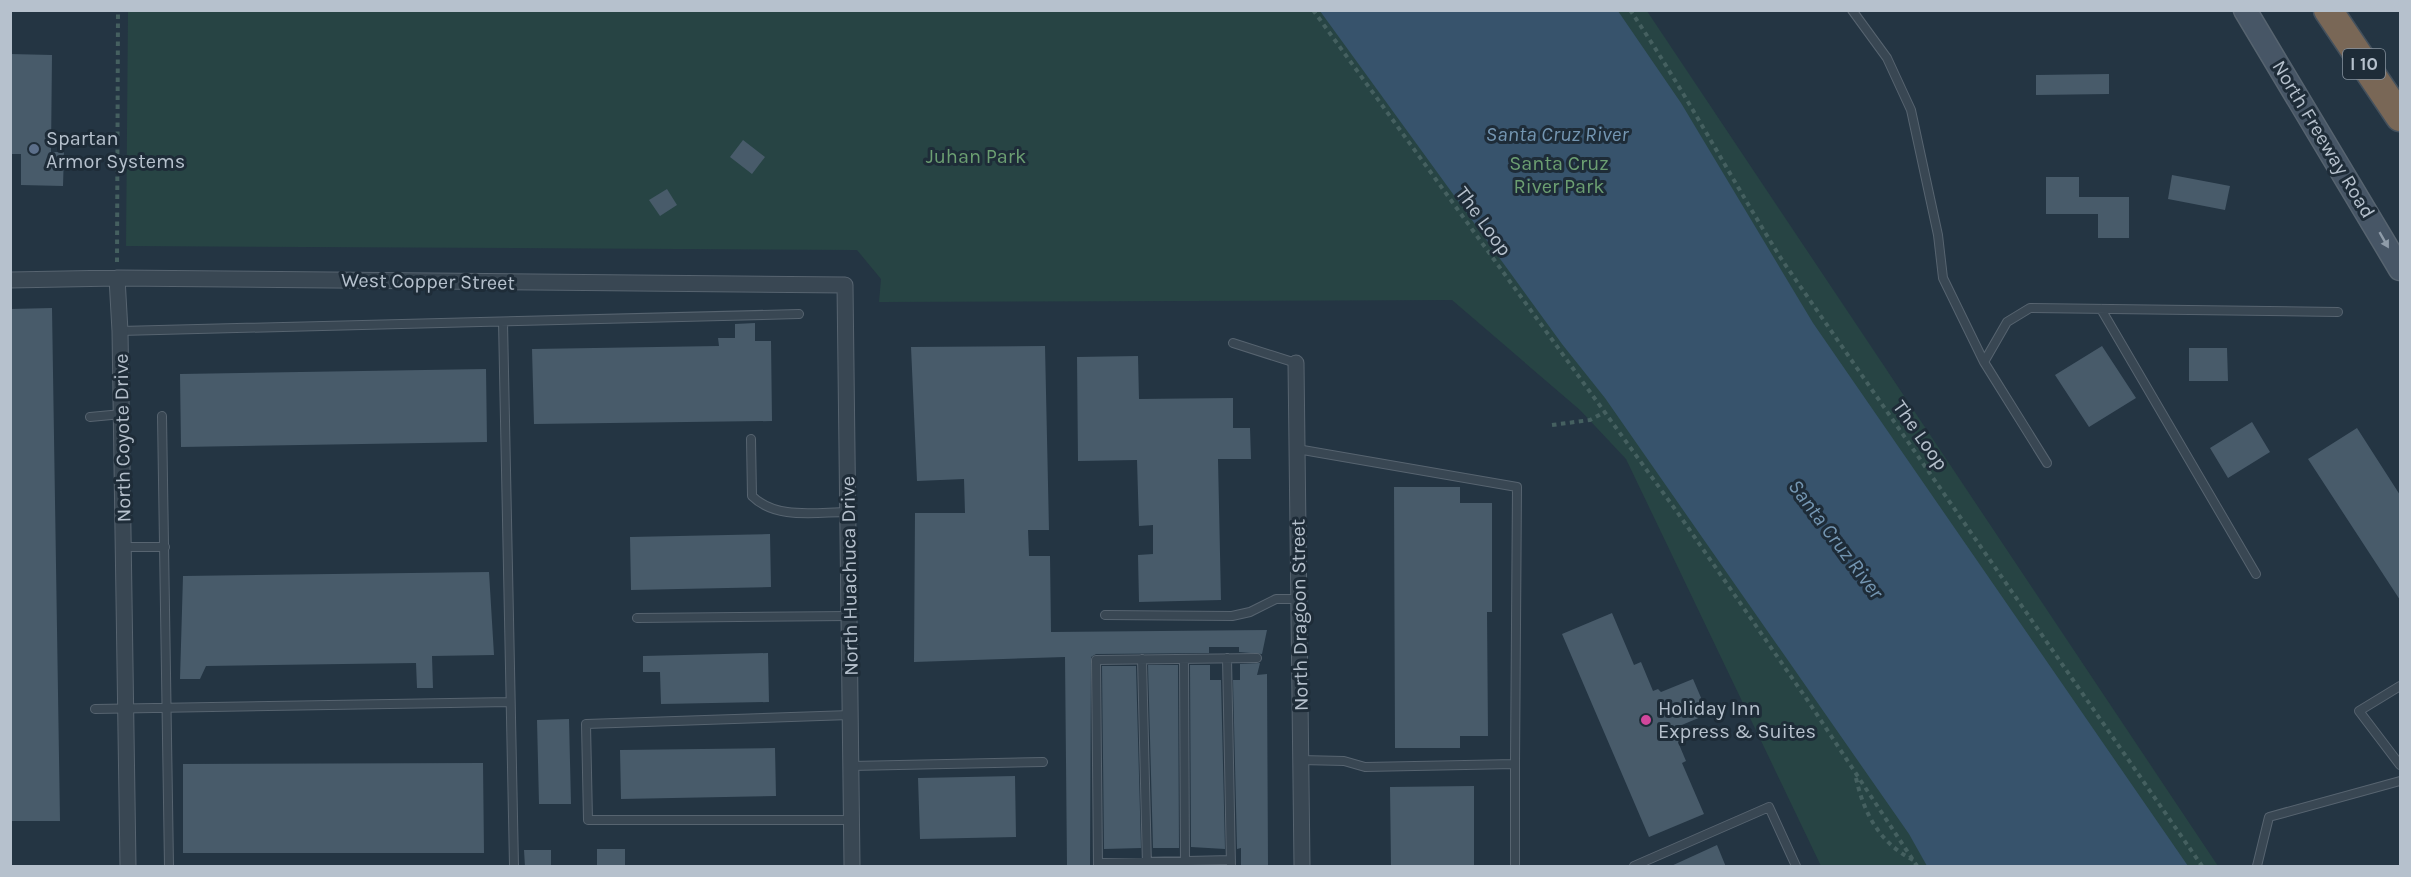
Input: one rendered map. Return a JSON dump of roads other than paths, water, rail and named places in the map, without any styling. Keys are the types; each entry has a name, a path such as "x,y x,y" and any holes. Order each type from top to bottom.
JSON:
{"highway":[{"name":"I 10","path":"2328,10 2400,117"}],"main road":[{"name":"North Freeway Road","path":"2245,10 2400,269"}],"street":[{"name":"West Copper Street","path":"10,280 117,278 845,285"},
{"name":"North Coyote Drive","path":"117,278 122,414 128,867"},
{"name":"North Huachuca Drive","path":"845,285 852,867"},
{"name":"North Dragoon Street","path":"1296,363 1302,867"}],"lane":[{"path":"1852,10 1887,58 1911,110 1938,235 1943,278 1983,362 2047,464"},
{"path":"1983,362 2007,322 2030,308 2338,312"},
{"path":"2100,309 2256,574"},
{"path":"120,331 799,314"},
{"path":"503,322 514,867"},
{"path":"1233,343 1296,363"},
{"path":"90,417 122,414"},
{"path":"162,416 169,867"},
{"path":"750,439 752,496 762,505 779,512 848,512"},
{"path":"1297,449 1517,488 1515,867"},
{"path":"124,548 165,547"},
{"path":"1106,615 1232,616 1250,612 1276,599 1299,599"},
{"path":"637,618 849,616"},
{"path":"1227,658 1231,863 1098,865 1096,660 1142,659 1184,659 1227,658 1257,658"},
{"path":"1142,659 1147,864"},
{"path":"1184,659 1185,864"},
{"path":"2400,686 2359,711 2400,765"},
{"path":"95,709 510,702"},
{"path":"850,715 586,724 588,820 852,820"},
{"path":"1300,760 1344,761 1365,767 1515,764"},
{"path":"851,766 1043,762"},
{"path":"2257,867 2269,817 2400,781"},
{"path":"1634,867 1769,807 1796,867"}],"water":[{"name":"Santa Cruz River","path":"1320,11 1618,11 1681,103 1813,323 2188,866 1927,866 1909,834 1605,398 1562,344"}],"place":[{"name":"Spartan Armor Systems","path":"34,149"},
{"name":"Holiday Inn Express & Suites","path":"1646,720"}],"park label":[{"name":"Juhan Park","path":"976,156"},
{"name":"Santa Cruz River Park","path":"1559,174"}]}
